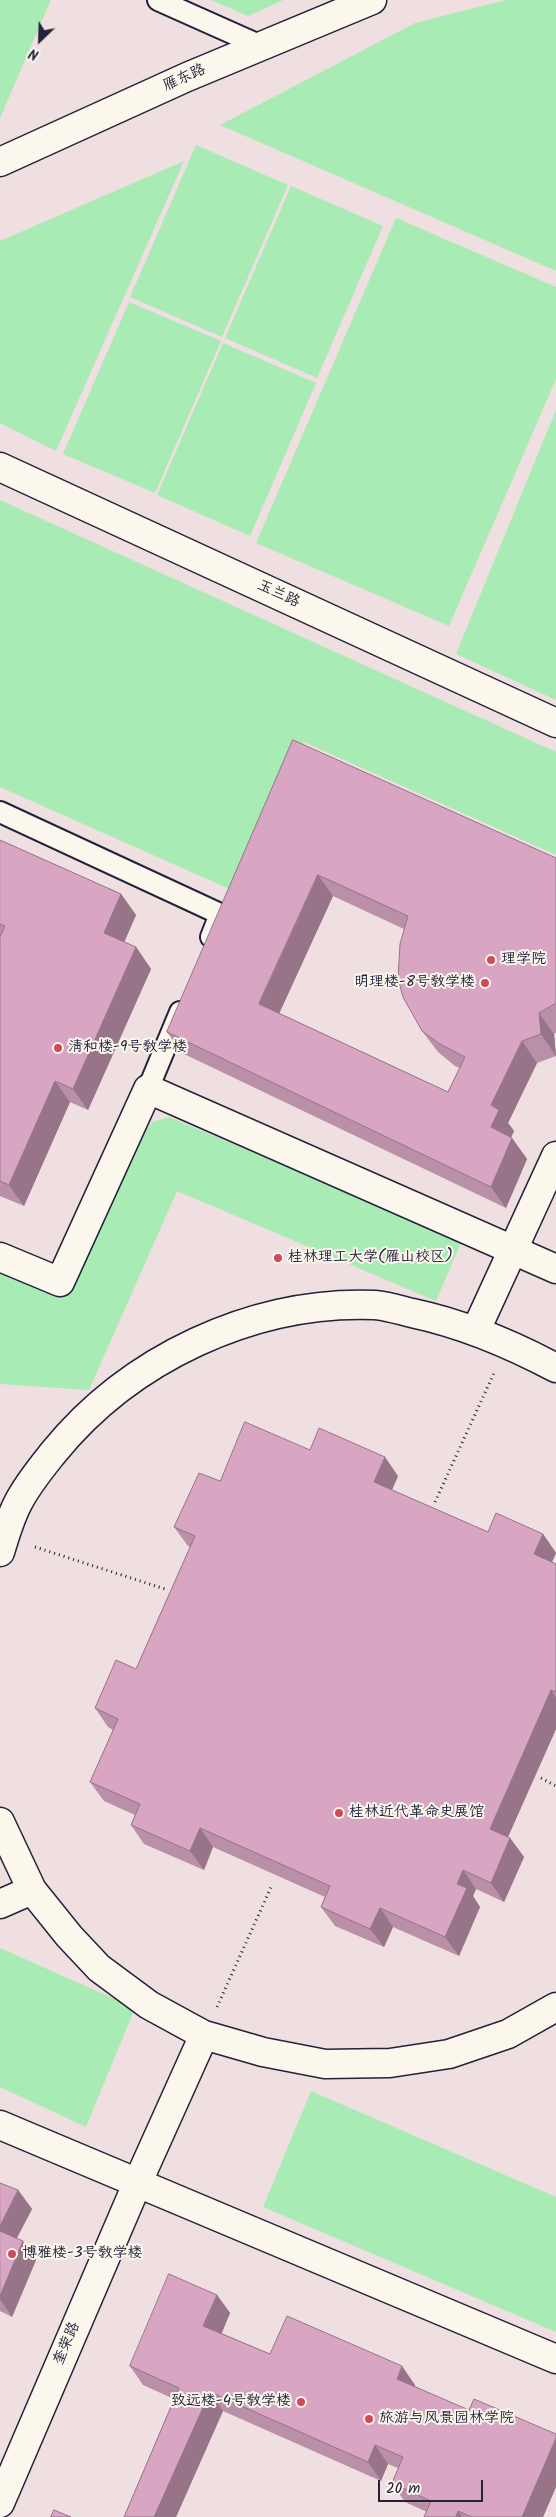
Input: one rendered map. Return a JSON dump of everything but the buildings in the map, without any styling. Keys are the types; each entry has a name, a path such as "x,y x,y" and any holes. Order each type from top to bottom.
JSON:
{"street":[{"name":"雁东路","path":"0,162 261,46 372,0"},
{"name":"玉兰路","path":"0,467 556,723"},
{"path":"0,1257 60,1282 148,1089 556,1269"},
{"path":"476,1330 556,1156"},
{"path":"2,1541 18,1502 40,1470 65,1438 92,1411 143,1373 197,1341 234,1326 269,1316 318,1306 377,1305 444,1320 476,1330 508,1343 556,1368"},
{"path":"0,1822 32,1890 69,1936 99,1968 150,2005 204,2035 263,2052 325,2064 390,2062 449,2054 508,2034 556,2007"},
{"path":"0,1904 32,1890"},
{"name":"奎荣路","path":"0,2503 137,2184 204,2035"},
{"path":"0,2126 556,2359"}],"lane":[{"path":"158,0 261,46"},
{"path":"0,812 220,914 205,950"},
{"path":"148,1089 186,996"}],"path":[{"path":"435,1502 508,1343"},
{"path":"2,1541 168,1590"},
{"path":"541,1778 556,1786"},
{"path":"204,2035 272,1885"}],"shaded area":[{"name":"桂林理工大学(雁山校区)","path":"0,0 556,0 556,2517 0,2517"}],"green space":[{"path":"0,0 51,0 0,118"},
{"path":"211,0 283,0 248,16"},
{"path":"506,0 556,0 556,271 220,125 415,23"},
{"path":"196,145 288,185 222,337 130,297"},
{"path":"184,161 56,451 0,423 0,241"},
{"path":"291,186 383,226 317,378 225,338"},
{"path":"396,218 556,287 556,379 449,626 256,543"},
{"path":"129,302 221,341 155,493 63,454"},
{"path":"223,343 316,383 250,536 157,495"},
{"path":"556,410 556,700 456,654"},
{"path":"0,500 556,752 556,855 304,742 236,892 0,787"},
{"path":"169,1117 462,1240 436,1301 177,1191 89,1390 0,1384 0,1270 65,1294 143,1135 152,1122"},
{"path":"0,1948 135,2008 86,2127 0,2087"},
{"path":"311,2091 556,2197 556,2332 263,2207"}],"place":[{"name":"理学院","path":"491,960"},
{"name":"明理楼-8号教学楼","path":"485,983"},
{"name":"清和楼-9号教学楼","path":"58,1048"},
{"name":"桂林理工大学(雁山校区)","path":"278,1258"},
{"name":"桂林近代革命史展馆","path":"339,1813"},
{"name":"博雅楼-3号教学楼","path":"12,2254"},
{"name":"致远楼-4号教学楼","path":"301,2402"},
{"name":"旅游与风景园林学院","path":"369,2419"}]}
